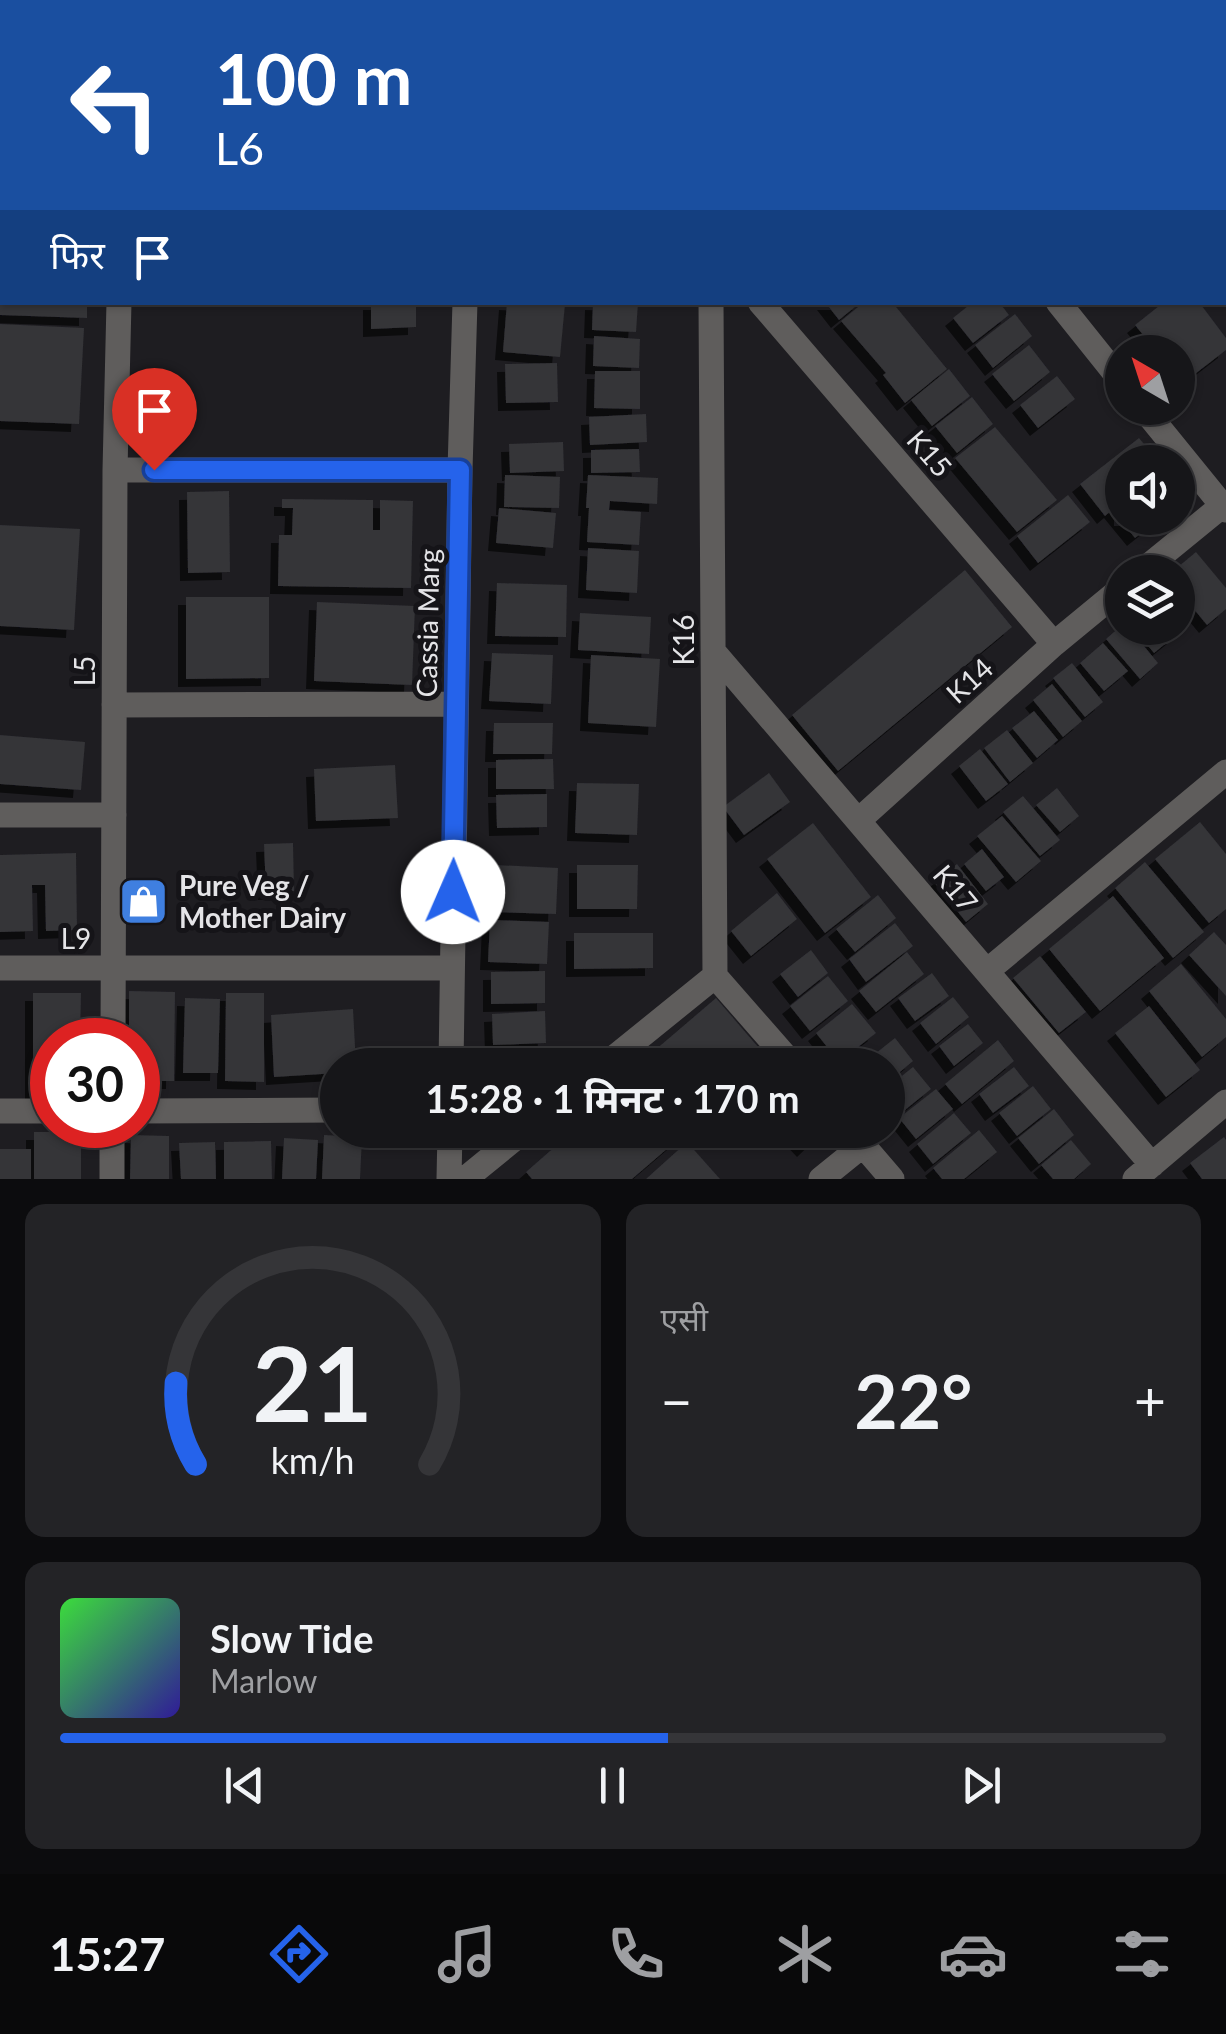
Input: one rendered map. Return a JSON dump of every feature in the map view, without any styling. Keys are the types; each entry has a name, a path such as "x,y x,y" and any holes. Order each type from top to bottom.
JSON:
{"street":[{"name":"L5","path":"113,1018 119,305"},
{"name":"Cassia Marg","path":"451,1048 465,305"},
{"name":"K16","path":"711,305 715,976"},
{"name":"K15","path":"763,305 1054,644"},
{"path":"1060,305 1105,361"},
{"path":"1157,425 1224,508 1163,555"},
{"path":"115,470 460,470"},
{"name":"K14","path":"859,820 1105,602"},
{"name":"K17","path":"714,651 987,971 1143,1172"},
{"path":"114,706 456,704"},
{"path":"987,971 1226,772"},
{"path":"0,814 114,815"},
{"name":"L9","path":"0,968 452,968"},
{"path":"627,1048 715,976 778,1048"},
{"path":"1143,1172 1226,1102"},
{"path":"160,1111 320,1110"},
{"path":"0,1111 30,1111"},
{"path":"112,1148 112,1179"},
{"path":"450,1148 450,1179"},
{"path":"465,1179 504,1148"},
{"path":"821,1179 848,1148"},
{"path":"866,1148 892,1179"}],"building":[{"path":"0,305 87,305 87,318 0,315"},
{"path":"371,305 416,305 416,327 371,329"},
{"path":"507,305 565,305 560,357 503,352"},
{"path":"593,305 638,305 636,332 592,330"},
{"path":"827,305 857,305 839,320"},
{"path":"860,305 894,305 947,369 905,403 883,375 886,373 841,321"},
{"path":"969,305 1001,305 1009,315 973,343 953,318"},
{"path":"1160,305 1201,305 1226,338 1226,350 1195,374 1195,335 1143,335 1135,325"},
{"path":"1015,314 1032,336 993,368 975,345"},
{"path":"0,324 84,328 79,424 0,421"},
{"path":"594,336 640,339 639,368 593,366"},
{"path":"1029,345 1050,372 1014,401 992,374"},
{"path":"557,363 558,402 506,403 505,364"},
{"path":"949,369 970,396 932,426 911,400"},
{"path":"595,371 640,371 640,409 594,408"},
{"path":"1057,376 1075,399 1038,428 1020,405"},
{"path":"972,397 993,424 957,453 935,426"},
{"path":"646,414 647,442 590,445 589,417"},
{"path":"995,427 1057,500 1017,532 955,458"},
{"path":"563,442 564,471 510,473 509,444"},
{"path":"639,449 640,472 591,473 591,450"},
{"path":"1105,465 1105,516 1080,484"},
{"path":"505,475 560,477 559,508 504,507"},
{"path":"588,475 658,478 657,504 610,501 609,510 641,512 639,545 587,542"},
{"path":"229,491 230,572 188,573 187,492"},
{"path":"1068,495 1090,522 1038,563 1017,536"},
{"path":"282,499 373,500 373,530 380,530 380,500 413,501 411,588 278,586 279,535 292,535 293,508 282,508"},
{"path":"499,508 556,513 553,548 496,543"},
{"path":"0,525 80,529 74,630 0,626"},
{"path":"588,548 639,551 637,593 586,590"},
{"path":"1196,552 1226,588 1226,609 1207,625 1195,611 1192,555"},
{"path":"965,570 1012,627 838,771 792,715"},
{"path":"497,583 567,585 566,637 495,636"},
{"path":"186,597 269,597 269,678 186,679"},
{"path":"317,602 415,606 412,685 314,681"},
{"path":"580,613 651,617 649,654 578,650"},
{"path":"1103,643 1128,671 1104,691 1080,663"},
{"path":"1111,645 1143,645 1158,663 1140,679"},
{"path":"1147,645 1164,645 1154,653"},
{"path":"492,653 553,655 551,704 489,701"},
{"path":"591,655 660,659 656,727 588,723"},
{"path":"1072,663 1103,702 1085,717 1053,678"},
{"path":"1052,684 1082,721 1063,737 1033,700"},
{"path":"1034,711 1058,740 1037,758 1012,728"},
{"path":"494,723 553,723 552,754 493,754"},
{"path":"1007,730 1033,763 1010,782 984,748"},
{"path":"0,735 85,742 81,790 0,784"},
{"path":"980,749 1008,784 986,801 959,766"},
{"path":"553,759 554,789 496,789 496,760"},
{"path":"395,765 398,818 316,821 314,769"},
{"path":"769,773 790,802 744,835 723,807"},
{"path":"577,783 639,784 637,835 575,833"},
{"path":"1057,788 1079,816 1060,832 1036,805"},
{"path":"547,794 547,827 497,828 496,795"},
{"path":"1023,796 1060,840 1040,856 1003,812"},
{"path":"1002,816 1041,861 1016,882 977,836"},
{"path":"1200,822 1226,854 1226,909 1209,923 1155,859"},
{"path":"813,823 871,897 825,933 767,859"},
{"path":"293,843 294,891 266,892 264,844"},
{"path":"982,849 1004,877 986,891 964,864"},
{"path":"76,853 77,930 46,931 45,885 32,885 33,931 0,932 0,855"},
{"path":"1145,862 1204,932 1173,958 1115,888"},
{"path":"957,864 988,904 966,922 934,882"},
{"path":"495,865 558,868 556,914 493,912"},
{"path":"577,865 638,865 637,909 577,909"},
{"path":"777,893 797,919 751,956 731,931"},
{"path":"878,895 896,918 855,952 836,929"},
{"path":"1113,896 1164,958 1100,1011 1049,949"},
{"path":"490,920 549,922 547,964 488,962"},
{"path":"895,923 913,946 866,982 849,959"},
{"path":"1214,932 1226,945 1226,996 1189,955"},
{"path":"574,933 653,933 653,968 574,969"},
{"path":"811,950 828,973 798,997 780,974"},
{"path":"907,952 924,974 876,1012 859,991"},
{"path":"1040,956 1086,1012 1059,1033 1013,978"},
{"path":"1181,964 1226,1019 1226,1037 1202,1057 1149,991"},
{"path":"545,971 545,1003 491,1004 491,972"},
{"path":"932,973 949,996 915,1021 898,998"},
{"path":"828,976 848,1001 810,1031 790,1006"},
{"path":"129,991 175,992 174,1081 160,1081 160,1018 129,1018"},
{"path":"33,993 81,993 80,1018 33,1018"},
{"path":"226,993 264,993 264,1082 225,1081"},
{"path":"953,997 969,1017 936,1044 920,1023"},
{"path":"185,998 220,999 218,1073 183,1073"},
{"path":"716,998 759,1048 658,1048"},
{"path":"852,1004 876,1033 857,1048 828,1048 816,1033"},
{"path":"1149,1006 1200,1070 1166,1097 1115,1033"},
{"path":"353,1009 355,1048 320,1048 320,1074 274,1077 271,1015"},
{"path":"545,1011 546,1043 493,1045 492,1014"},
{"path":"968,1024 983,1043 954,1066 939,1046"},
{"path":"895,1038 903,1048 882,1048"},
{"path":"998,1040 1014,1061 962,1104 945,1084"},
{"path":"905,1051 913,1061 905,1068"},
{"path":"913,1067 931,1089 905,1110 905,1073"},
{"path":"1014,1067 1029,1086 993,1113 979,1094"},
{"path":"1033,1086 1051,1109 1017,1136 999,1113"},
{"path":"936,1089 953,1109 916,1139 905,1125 905,1113"},
{"path":"1054,1109 1074,1135 1039,1164 1018,1138"},
{"path":"954,1113 971,1133 933,1164 917,1144"},
{"path":"979,1130 997,1152 964,1179 942,1179 933,1168"},
{"path":"160,1136 169,1136 169,1179 130,1179 131,1148 160,1148"},
{"path":"1224,1137 1226,1179 1202,1179 1190,1163"},
{"path":"284,1138 318,1140 316,1179 282,1179"},
{"path":"1071,1140 1091,1164 1074,1179 1053,1179 1041,1165"},
{"path":"271,1141 272,1179 224,1179 224,1142"},
{"path":"215,1142 216,1179 181,1179 179,1143"},
{"path":"34,1148 81,1148 81,1179 34,1179"},
{"path":"323,1148 361,1148 360,1179 322,1179"},
{"path":"553,1148 668,1148 632,1179 532,1179 526,1172"},
{"path":"680,1148 692,1148 720,1179 646,1179"},
{"path":"0,1149 31,1149 31,1179 0,1179"}],"place":[{"name":"Pure Veg / Mother Dairy","path":"144,901"}],"route":[{"path":"154,470 460,470 453,892"}]}
